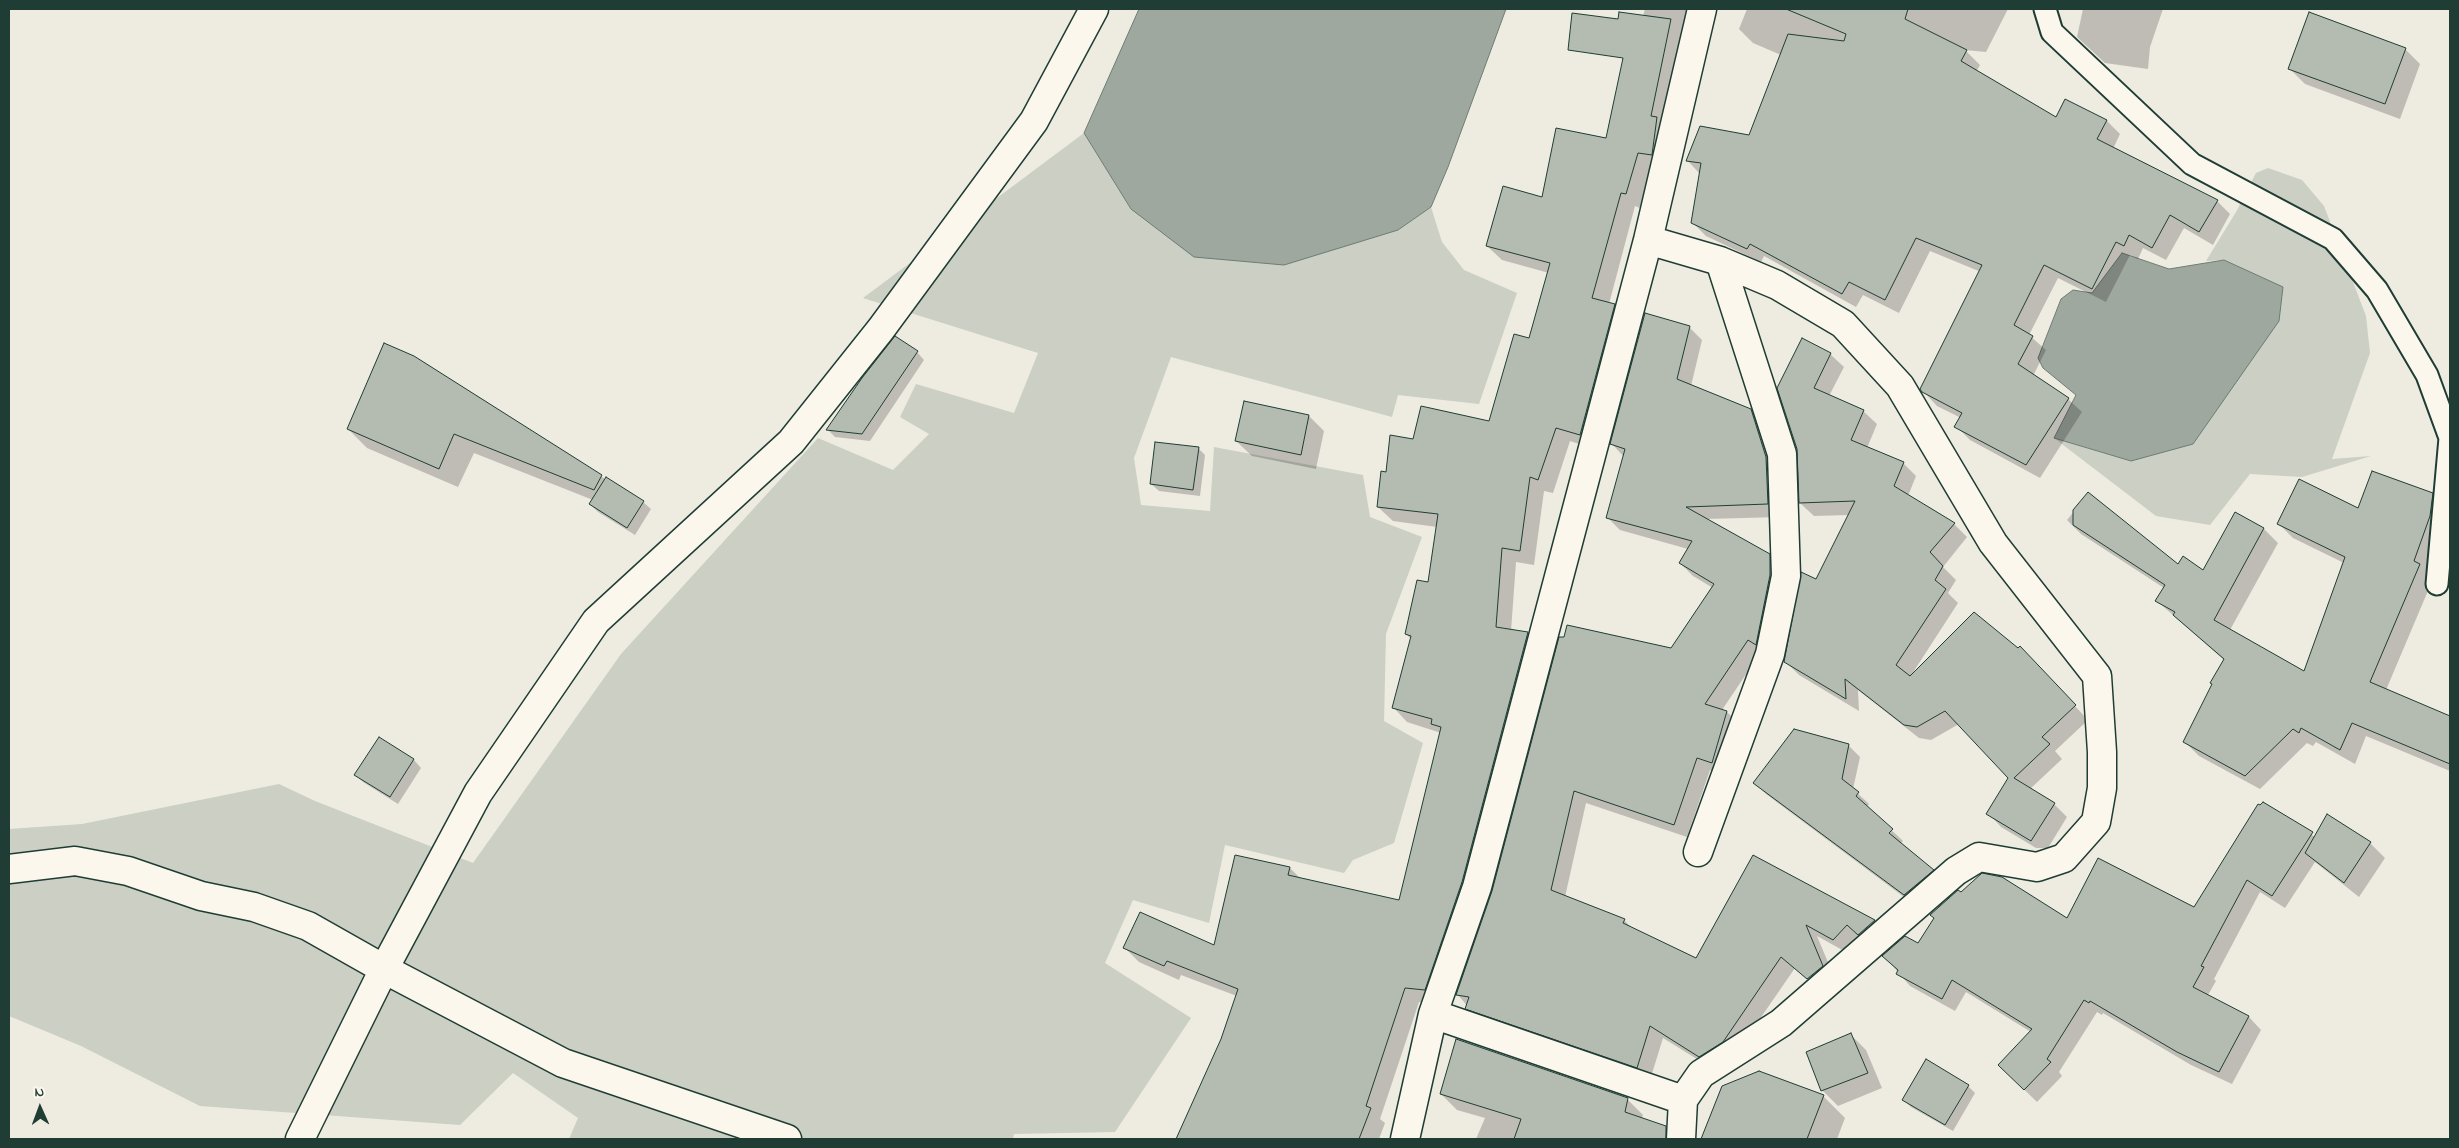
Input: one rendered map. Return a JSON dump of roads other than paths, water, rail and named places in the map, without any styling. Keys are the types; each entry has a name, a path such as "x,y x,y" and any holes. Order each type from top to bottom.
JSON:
{"street":[{"path":"300,1139 384,969 478,793 596,621 791,442 881,329 1034,121 1094,9"},
{"path":"1405,1139 1433,1014 1478,887 1648,240 1702,9"},
{"path":"1648,240 1720,261 1777,285 1843,324 1900,386 1993,543 2097,676 2102,788 2096,822 2064,858 2037,868 1979,857 1956,871 1780,1023 1701,1074 1683,1100 1681,1139"},
{"path":"1698,852 1770,654 1786,576 1782,454 1720,261"},
{"path":"9,869 75,861 128,871 201,896 254,907 308,926 384,969 563,1063 788,1139"},
{"path":"1433,1014 1683,1100"}],"lane":[{"path":"2045,9 2052,32 2192,164 2333,239 2378,290 2427,375 2450,438 2437,584"}]}
